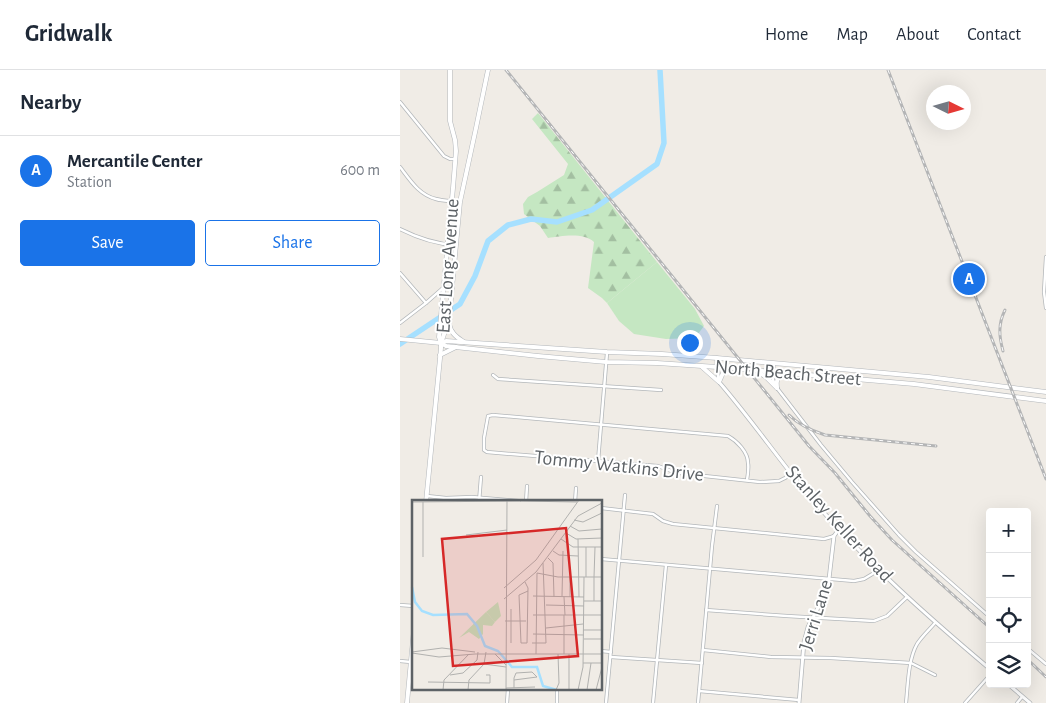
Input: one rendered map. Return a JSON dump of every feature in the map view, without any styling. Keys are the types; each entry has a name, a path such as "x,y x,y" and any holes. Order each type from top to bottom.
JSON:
{"main road":[{"name":"East Long Avenue","path":"441,343 439,337 455,160 455,140 450,121 450,70"},
{"name":"East Long Avenue","path":"441,343 449,320 460,202 488,70"},
{"path":"449,320 451,330 465,343"},
{"name":"North Beach Street","path":"400,339 441,343 446,341 718,358 928,377 1045,391"},
{"path":"426,500 441,343"},
{"name":"North Beach Street","path":"441,343 446,346 538,356 774,372 928,386 1046,401"},
{"path":"440,355 456,347"},
{"path":"538,356 539,347"},
{"path":"700,366 719,382 723,373 728,368"},
{"path":"756,371 766,377 777,388"},
{"path":"862,380 863,371"},
{"path":"777,388 777,379 779,375 784,373"},
{"path":"928,377 928,386"},
{"path":"407,703 412,648"}],"street":[{"path":"400,102 444,156 455,160"},
{"path":"400,168 422,193 429,197 438,200 460,202"},
{"path":"400,229 416,237 448,245 456,245"},
{"path":"1046,257 1044,292 1046,308"},
{"path":"400,273 426,303"},
{"path":"400,323 444,287"},
{"path":"598,461 606,352"},
{"path":"718,358 719,382"},
{"path":"774,363 773,380 777,388 852,482 916,552 986,613"},
{"path":"493,375 498,379 662,390"},
{"name":"Stanley Keller Road","path":"719,382 839,529 907,597 986,666"},
{"name":"Tommy Watkins Drive","path":"600,425 488,416 484,450 487,452 658,466 686,474 760,482 779,481 792,473"},
{"path":"600,425 728,436 735,440 747,456 747,480"},
{"path":"479,497 481,477"},
{"path":"527,486 528,500"},
{"path":"575,500 576,488"},
{"path":"606,703 625,495"},
{"path":"427,496 446,498 479,497 508,500"},
{"path":"698,703 717,506"},
{"path":"602,508 653,514 663,521 673,524 714,529 824,539 834,536"},
{"name":"Jerri Lane","path":"799,702 804,642 808,627 822,600 829,578 834,536 839,529"},
{"path":"602,559 859,580 879,570"},
{"path":"653,703 666,565"},
{"path":"706,610 874,621 887,616 907,597"},
{"path":"906,703 913,655 918,644 935,623"},
{"path":"703,650 771,656 912,663 935,675"},
{"path":"602,651 611,652"},
{"path":"1031,651 1046,664"},
{"path":"611,657 702,663"},
{"path":"400,661 410,662"},
{"path":"965,703 986,679"},
{"path":"1012,688 1030,703"},
{"path":"507,703 508,690"},
{"path":"557,690 557,703"},
{"path":"699,691 799,702"},
{"path":"1017,703 1022,697"}],"green space":[{"path":"538,113 657,262 607,303 588,288 594,242 578,236 548,238 540,226 524,214 523,204 528,197 564,175 568,164 532,119"},
{"path":"657,262 695,309 704,326 695,338 666,339 634,334 619,321 607,303"}],"waterway":[{"path":"400,344 460,304 475,276 488,241 508,225 531,219 557,222 592,210 657,164 664,143 660,70"}],"railway":[{"path":"506,70 809,446 835,473 892,540 986,624"},
{"path":"888,70 1046,479"},
{"path":"1003,351 1000,330 1005,310"},
{"path":"789,415 797,422 825,435 936,446"},
{"path":"1031,663 1046,677"}],"place":[{"name":"Mercantile Center","path":"969,279"}]}
